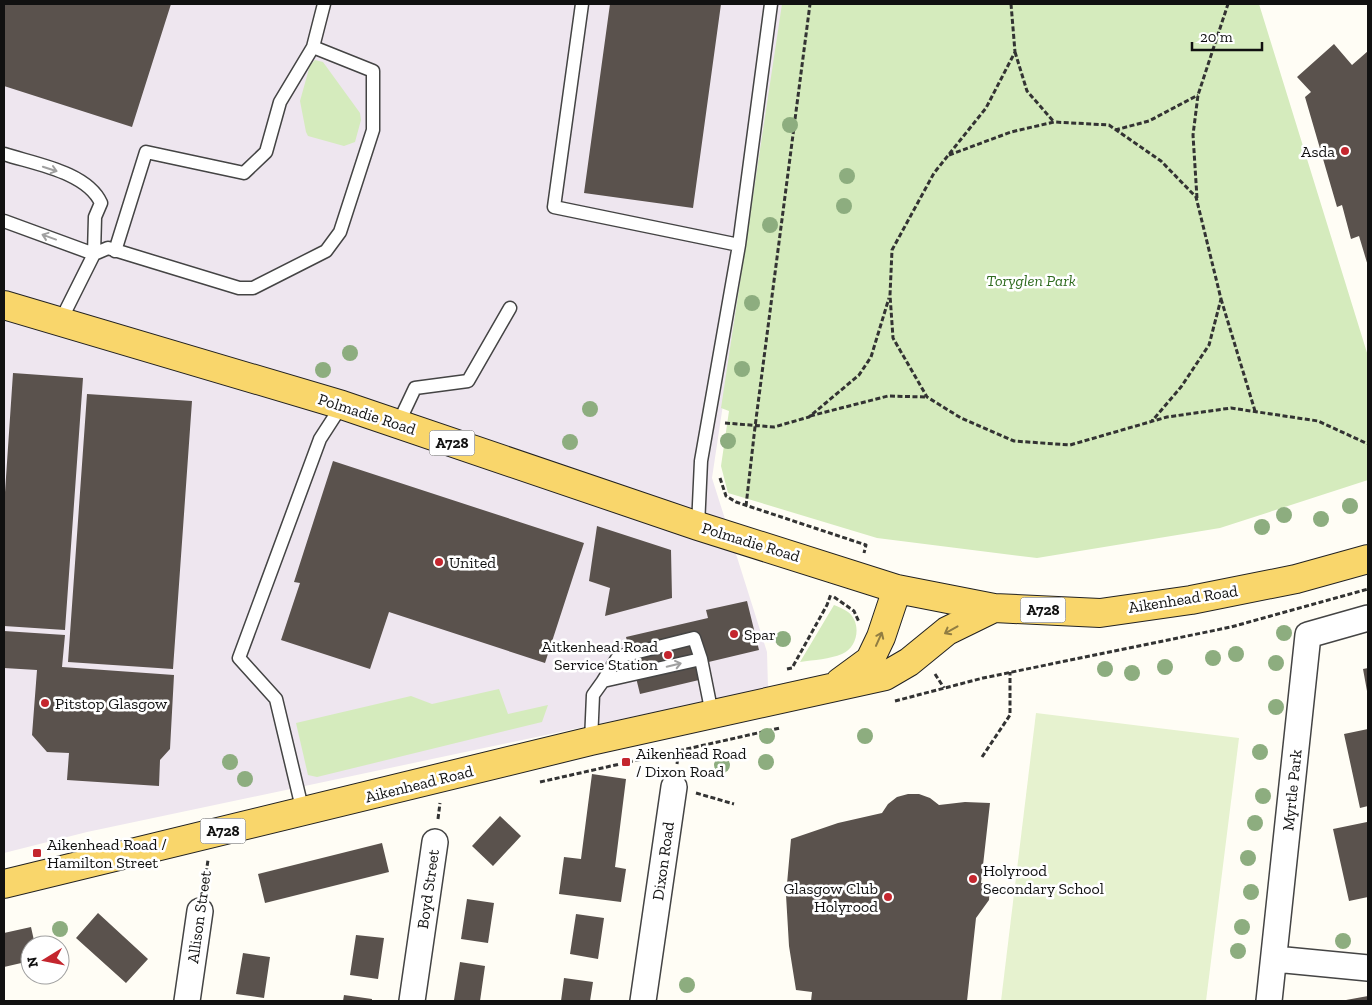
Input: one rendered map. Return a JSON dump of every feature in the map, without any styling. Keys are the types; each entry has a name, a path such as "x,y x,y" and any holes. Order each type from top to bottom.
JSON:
{"main road":[{"name":"Polmadie Road","path":"4,305 342,405 698,526 897,588"},
{"name":"Aikenhead Road","path":"835,686 870,660 881,637 897,588 994,608 1100,613 1191,600 1296,579 1368,559"},
{"name":"Aikenhead Road","path":"4,884 215,846 303,812 446,790 591,741 885,676 909,662 947,632 994,608"}],"street":[{"name":"Myrtle Park","path":"1269,1001 1275,959 1308,635 1368,618"},
{"name":"Dixon Road","path":"643,1001 674,787"},
{"name":"Boyd Street","path":"412,1001 434,842"},
{"name":"Allison Street","path":"187,1001 200,911"},
{"path":"1275,959 1368,968"}],"lane":[{"path":"115,250 146,152 244,173 266,152 280,102 313,48 324,4"},
{"path":"582,4 554,208 739,245"},
{"path":"698,526 701,467 707,421 739,245 771,4"},
{"path":"4,221 94,254 108,248 239,288 253,288 326,251 340,232 373,130 373,71 313,48"},
{"path":"4,154 71,176 86,183 96,191 101,203 95,217 94,254 60,322"},
{"path":"398,424 415,388 468,381 510,308"},
{"path":"303,812 276,699 239,658 320,439 342,405"},
{"path":"591,741 593,695 618,657 694,638 712,714"},
{"path":"603,681 700,659"}],"path":[{"path":"746,506 754,427 810,4"},
{"path":"1011,4 1015,52 1027,91 1054,122"},
{"path":"1228,4 1198,94 1193,135 1198,202 1221,299 1255,411"},
{"path":"1015,52 986,108 934,173 892,250 890,295 893,338 927,397 961,418 1014,442 1070,445 1151,422 1231,408 1318,421 1368,444"},
{"path":"1115,130 1149,121 1198,94"},
{"path":"948,155 1011,132 1054,122 1109,126 1161,161 1196,197 1198,202"},
{"path":"809,417 859,375 871,357 890,295"},
{"path":"1151,422 1181,387 1209,345 1221,299"},
{"path":"707,421 754,427 774,427 888,396 927,397"},
{"path":"701,467 718,470 726,496 746,506 866,545 827,605 792,668 782,670"},
{"path":"1296,579 1304,608"},
{"path":"889,702 1010,672 1232,627 1368,589"},
{"path":"982,757 1010,715 1010,672"},
{"path":"682,720 674,787 734,804"},
{"path":"536,783 784,727"},
{"path":"430,807 440,804 446,790"},
{"name":"Boyd Street","path":"434,842 440,804 446,790"},
{"path":"198,863 208,861 215,846"},
{"name":"Allison Street","path":"200,911 208,861 215,846"}],"shaded area":[{"path":"4,4 783,4 712,478 767,652 768,688 87,832 4,853"}],"green space":[{"name":"Toryglen Park","path":"782,4 1259,4 1368,356 1368,480 1220,528 1037,558 877,538 728,493 721,466 729,411 721,408"},
{"path":"315,60 323,62 360,113 361,120 355,142 344,146 308,136 306,132 300,101 310,65"},
{"path":"834,605 848,612 855,622 855,641 847,651 837,656 800,662"},
{"path":"499,689 508,714 548,705 542,722 317,777 308,775 296,723 411,696 432,704"},
{"path":"1036,713 1239,738 1206,1001 1001,1001"}],"building":[{"path":"4,4 171,4 132,127 4,86"},
{"path":"610,4 721,4 693,208 584,193"},
{"name":"Asda","path":"1334,44 1352,65 1368,51 1368,266 1359,236 1351,239 1342,205 1337,207 1305,97 1311,92 1297,77"},
{"path":"13,373 83,378 65,630 4,626 4,507"},
{"path":"87,394 192,401 173,669 68,662"},
{"name":"United","path":"333,461 584,543 545,663 389,612 370,669 281,640 300,583 294,582"},
{"path":"597,526 671,550 672,598 605,616 610,588 589,581"},
{"path":"747,601 759,650 696,665 699,680 640,694 626,637 708,618 706,610"},
{"path":"4,631 65,635 62,667 174,675 170,749 160,760 159,786 67,780 69,753 47,752 32,735 37,670 4,668"},
{"path":"1368,668 1368,691 1367,691 1363,669"},
{"path":"1368,729 1368,806 1360,808 1344,734"},
{"path":"592,774 626,779 615,867 626,869 621,902 559,894 564,857 581,859"},
{"name":"Glasgow Club Holyrood","path":"919,794 930,798 939,805 965,802 990,803 981,883 990,884 989,900 976,918 967,1001 811,1001 812,992 796,990 789,946 786,895 791,839 838,823 882,813 888,804 897,797"},
{"path":"500,816 521,836 493,866 472,846"},
{"path":"1367,822 1368,897 1349,901 1333,829"},
{"path":"382,843 389,872 265,903 258,874"},
{"path":"467,899 494,903 488,943 461,939"},
{"path":"98,913 148,959 126,983 76,938"},
{"path":"576,914 604,918 598,959 570,954"},
{"path":"31,927 33,935 20,935 20,963 4,967 4,933"},
{"path":"356,935 384,938 378,979 350,975"},
{"path":"243,953 270,957 264,998 236,994"},
{"path":"460,962 485,966 480,1001 454,1000"},
{"path":"564,978 593,982 590,1001 561,1001"},
{"path":"344,995 372,999 372,1001 343,1001"},
{"path":"1368,996 1368,1001 1346,1000"}],"place":[{"name":"Asda","path":"1345,151"},
{"name":"United","path":"439,562"},
{"name":"Spar","path":"734,634"},
{"name":"Aitkenhead Road Service Station","path":"668,655"},
{"name":"Pitstop Glasgow","path":"45,703"},
{"name":"Aikenhead Road / Dixon Road","path":"626,762"},
{"name":"Aikenhead Road / Hamilton Street","path":"37,853"},
{"name":"Holyrood Secondary School","path":"973,879"},
{"name":"Glasgow Club Holyrood","path":"888,897"}]}
